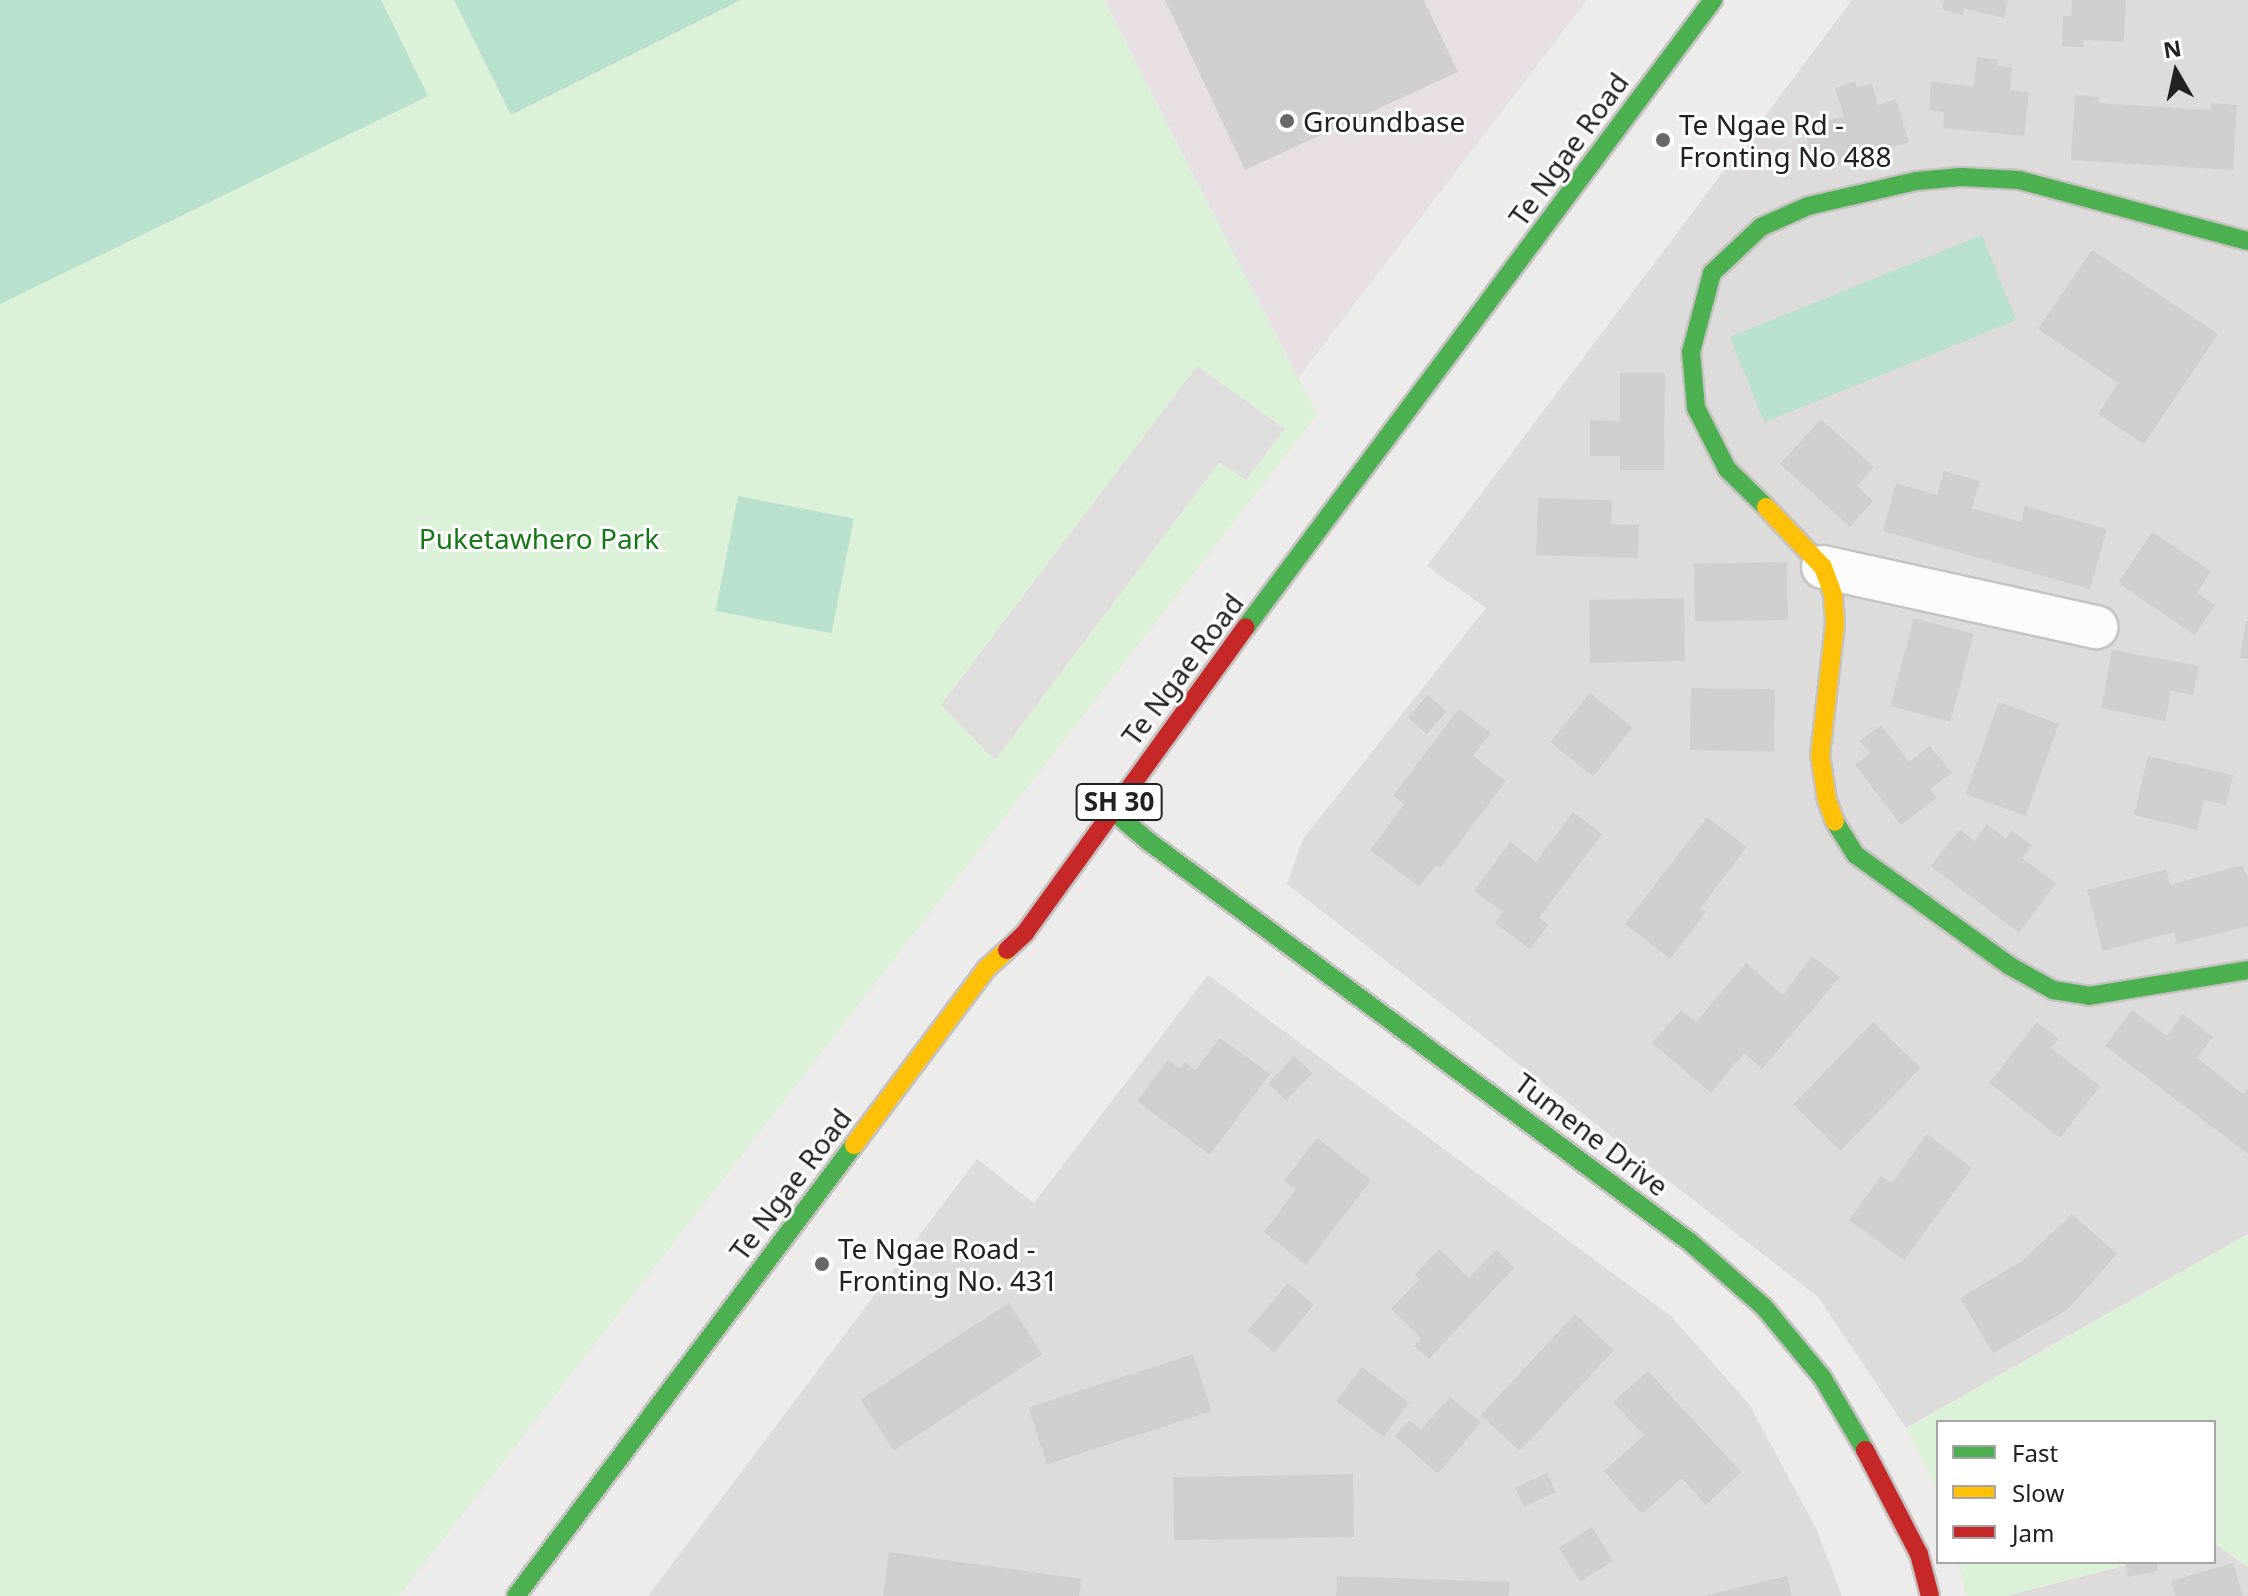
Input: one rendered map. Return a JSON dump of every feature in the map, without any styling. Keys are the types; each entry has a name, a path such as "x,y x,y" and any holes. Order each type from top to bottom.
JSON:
{"main road":[{"name":"Te Ngae Road","path":"516,1596 986,969 1025,933 1713,0"},
{"path":"2248,241 2019,180 1961,177 1916,181 1808,206 1761,227 1712,273 1691,352 1696,408 1727,469 1803,542 1823,567 1833,595 1835,624 1820,755 1830,810 1838,831 1856,855 2010,966 2053,990 2089,996 2248,970"},
{"name":"Tumene Drive","path":"1113,811 1148,841 1690,1242 1764,1307 1822,1377 1877,1470 1919,1554 1930,1596"}],"street":[{"path":"1823,567 2096,627"}],"shaded area":[{"path":"1104,0 1587,0 1298,378"},
{"path":"1852,0 2248,0 2248,1234 1906,1428 1818,1297 1287,884 1303,839 1486,608 1427,566"},
{"path":"1197,366 1285,429 1246,480 1219,462 995,760 941,705"},
{"path":"1208,975 1671,1316 1749,1404 1816,1528 1842,1596 648,1596 977,1159 1034,1203"},
{"path":"2216,1544 2248,1567 2248,1596 2006,1596 2131,1564 2216,1564"}],"green space":[{"name":"Puketawhero Park","path":"0,0 1104,0 1317,415 399,1596 0,1596"},
{"path":"0,0 381,0 428,96 0,304"},
{"path":"454,0 741,0 511,115"},
{"path":"1982,235 2016,320 1764,422 1730,337"},
{"path":"738,496 854,519 832,633 716,611"},
{"path":"2248,1234 2248,1567 2216,1544 2216,1420 1936,1420 1936,1488 1906,1428"},
{"path":"1958,1564 2131,1564 2006,1596 1966,1596"}],"building":[{"name":"Groundbase","path":"1165,0 1424,0 1458,72 1245,170"},
{"path":"1944,0 2008,0 2004,18 1963,8 1963,15 1942,9"},
{"path":"2072,0 2126,0 2124,42 2083,40 2083,47 2062,46 2063,16 2071,16"},
{"path":"1977,57 1998,60 1997,66 2012,67 2010,90 2029,92 2024,136 1943,128 1944,112 1929,110 1931,82 1974,86"},
{"path":"1855,81 1857,87 1872,84 1878,105 1896,99 1909,142 1831,167 1826,151 1811,155 1803,128 1844,116 1835,88"},
{"path":"2075,95 2099,97 2098,103 2211,110 2211,103 2237,105 2233,170 2071,160"},
{"path":"2092,250 2218,334 2144,444 2098,414 2118,383 2038,329"},
{"path":"1620,373 1665,373 1664,470 1620,470 1620,456 1590,456 1590,420 1620,421"},
{"path":"1821,419 1874,467 1857,486 1873,501 1850,527 1780,464"},
{"path":"1944,471 1980,481 1972,508 2021,522 2025,506 2107,529 2090,589 1883,531 1896,483 1937,495"},
{"path":"1538,498 1612,500 1611,524 1639,525 1638,558 1536,555"},
{"path":"2152,532 2211,571 2197,593 2215,605 2195,635 2118,583"},
{"path":"1787,562 1788,620 1695,622 1694,564"},
{"path":"1684,598 1685,661 1590,663 1589,600"},
{"path":"1914,618 1974,634 1950,722 1890,706"},
{"path":"2248,621 2248,659 2240,658"},
{"path":"2112,650 2199,666 2193,695 2171,691 2165,721 2101,708"},
{"path":"1691,688 1775,689 1774,751 1690,750"},
{"path":"1590,693 1633,728 1593,777 1550,742"},
{"path":"1428,695 1447,712 1427,734 1408,717"},
{"path":"1999,702 2059,724 2026,816 1965,794"},
{"path":"1459,709 1491,733 1473,756 1506,781 1440,868 1436,865 1419,887 1370,850 1404,804 1393,796"},
{"path":"1881,725 1909,762 1930,746 1952,773 1930,789 1937,798 1901,825 1855,765 1870,753 1860,741"},
{"path":"2148,756 2233,775 2226,805 2204,800 2197,830 2134,815"},
{"path":"1573,812 1602,834 1539,918 1548,925 1530,949 1495,923 1503,912 1474,891 1510,842 1536,862"},
{"path":"1707,817 1747,847 1700,908 1706,912 1670,959 1625,924"},
{"path":"1987,824 2006,839 2012,831 2032,845 2022,858 2056,883 2019,933 1931,866 1960,829 1974,841"},
{"path":"2242,865 2248,877 2248,926 2177,944 2174,932 2103,951 2087,890 2166,869 2170,885"},
{"path":"1812,956 1840,977 1762,1069 1744,1053 1711,1093 1652,1043 1681,1010 1696,1022 1746,963 1783,995"},
{"path":"2132,1010 2167,1036 2183,1014 2213,1037 2197,1058 2243,1094 2248,1087 2248,1154 2105,1046"},
{"path":"1873,1022 1920,1068 1841,1151 1793,1105"},
{"path":"2037,1022 2059,1039 2051,1048 2100,1086 2060,1138 1989,1083"},
{"path":"1220,1038 1270,1074 1210,1155 1137,1101 1168,1060 1180,1069 1185,1062 1195,1070"},
{"path":"1294,1056 1312,1073 1286,1101 1268,1084"},
{"path":"1927,1134 1972,1168 1904,1260 1849,1220 1881,1176 1892,1183"},
{"path":"1317,1138 1371,1180 1306,1265 1264,1232 1296,1189 1284,1181"},
{"path":"2072,1214 2117,1254 2067,1310 1993,1353 1960,1298 2022,1261"},
{"path":"1439,1249 1469,1278 1496,1250 1514,1268 1429,1359 1414,1346 1421,1338 1391,1309 1420,1279 1415,1275"},
{"path":"1288,1283 1314,1305 1274,1352 1248,1330"},
{"path":"1009,1303 1042,1354 894,1451 861,1399"},
{"path":"1575,1314 1614,1350 1520,1451 1481,1415"},
{"path":"1193,1354 1212,1411 1047,1465 1028,1407"},
{"path":"1362,1367 1409,1403 1383,1437 1336,1401"},
{"path":"1648,1371 1741,1472 1706,1505 1682,1478 1642,1514 1604,1471 1644,1435 1613,1402"},
{"path":"1450,1397 1481,1422 1438,1474 1395,1436 1409,1420 1421,1430"},
{"path":"1547,1473 1556,1492 1524,1507 1515,1488"},
{"path":"1353,1474 1354,1537 1174,1540 1173,1477"},
{"path":"1592,1527 1613,1561 1580,1582 1559,1548"},
{"path":"889,1552 1082,1579 1079,1596 883,1596"},
{"path":"2233,1563 2243,1596 2176,1596 2171,1581"},
{"path":"2125,1564 2156,1564 2158,1571 2128,1577"},
{"path":"1337,1576 1510,1582 1509,1596 1336,1596"},
{"path":"1787,1576 1792,1596 1707,1596 1707,1595"}],"traffic: fast":[{"path":"1246,627 1713,0"},
{"path":"1766,507 1727,469 1696,408 1691,352 1712,273 1761,227 1808,206 1916,181 1961,177 2019,180 2248,241"},
{"path":"1113,811 1148,841 1690,1242 1764,1307 1822,1377 1865,1450"},
{"path":"1835,822 1856,855 2010,966 2053,990 2089,996 2248,970"},
{"path":"516,1596 854,1145"}],"traffic: slow":[{"path":"1766,507 1823,567 1833,595 1835,624 1820,755 1827,800 1835,822"},
{"path":"854,1145 986,969 1007,950"}],"traffic: jam":[{"path":"1007,950 1025,933 1246,627"},
{"path":"1865,1450 1919,1554 1930,1596"}],"place":[{"name":"Groundbase","path":"1287,121"},
{"name":"Te Ngae Rd - Fronting No 488","path":"1663,140"},
{"name":"Te Ngae Road - Fronting No. 431","path":"822,1264"}]}
